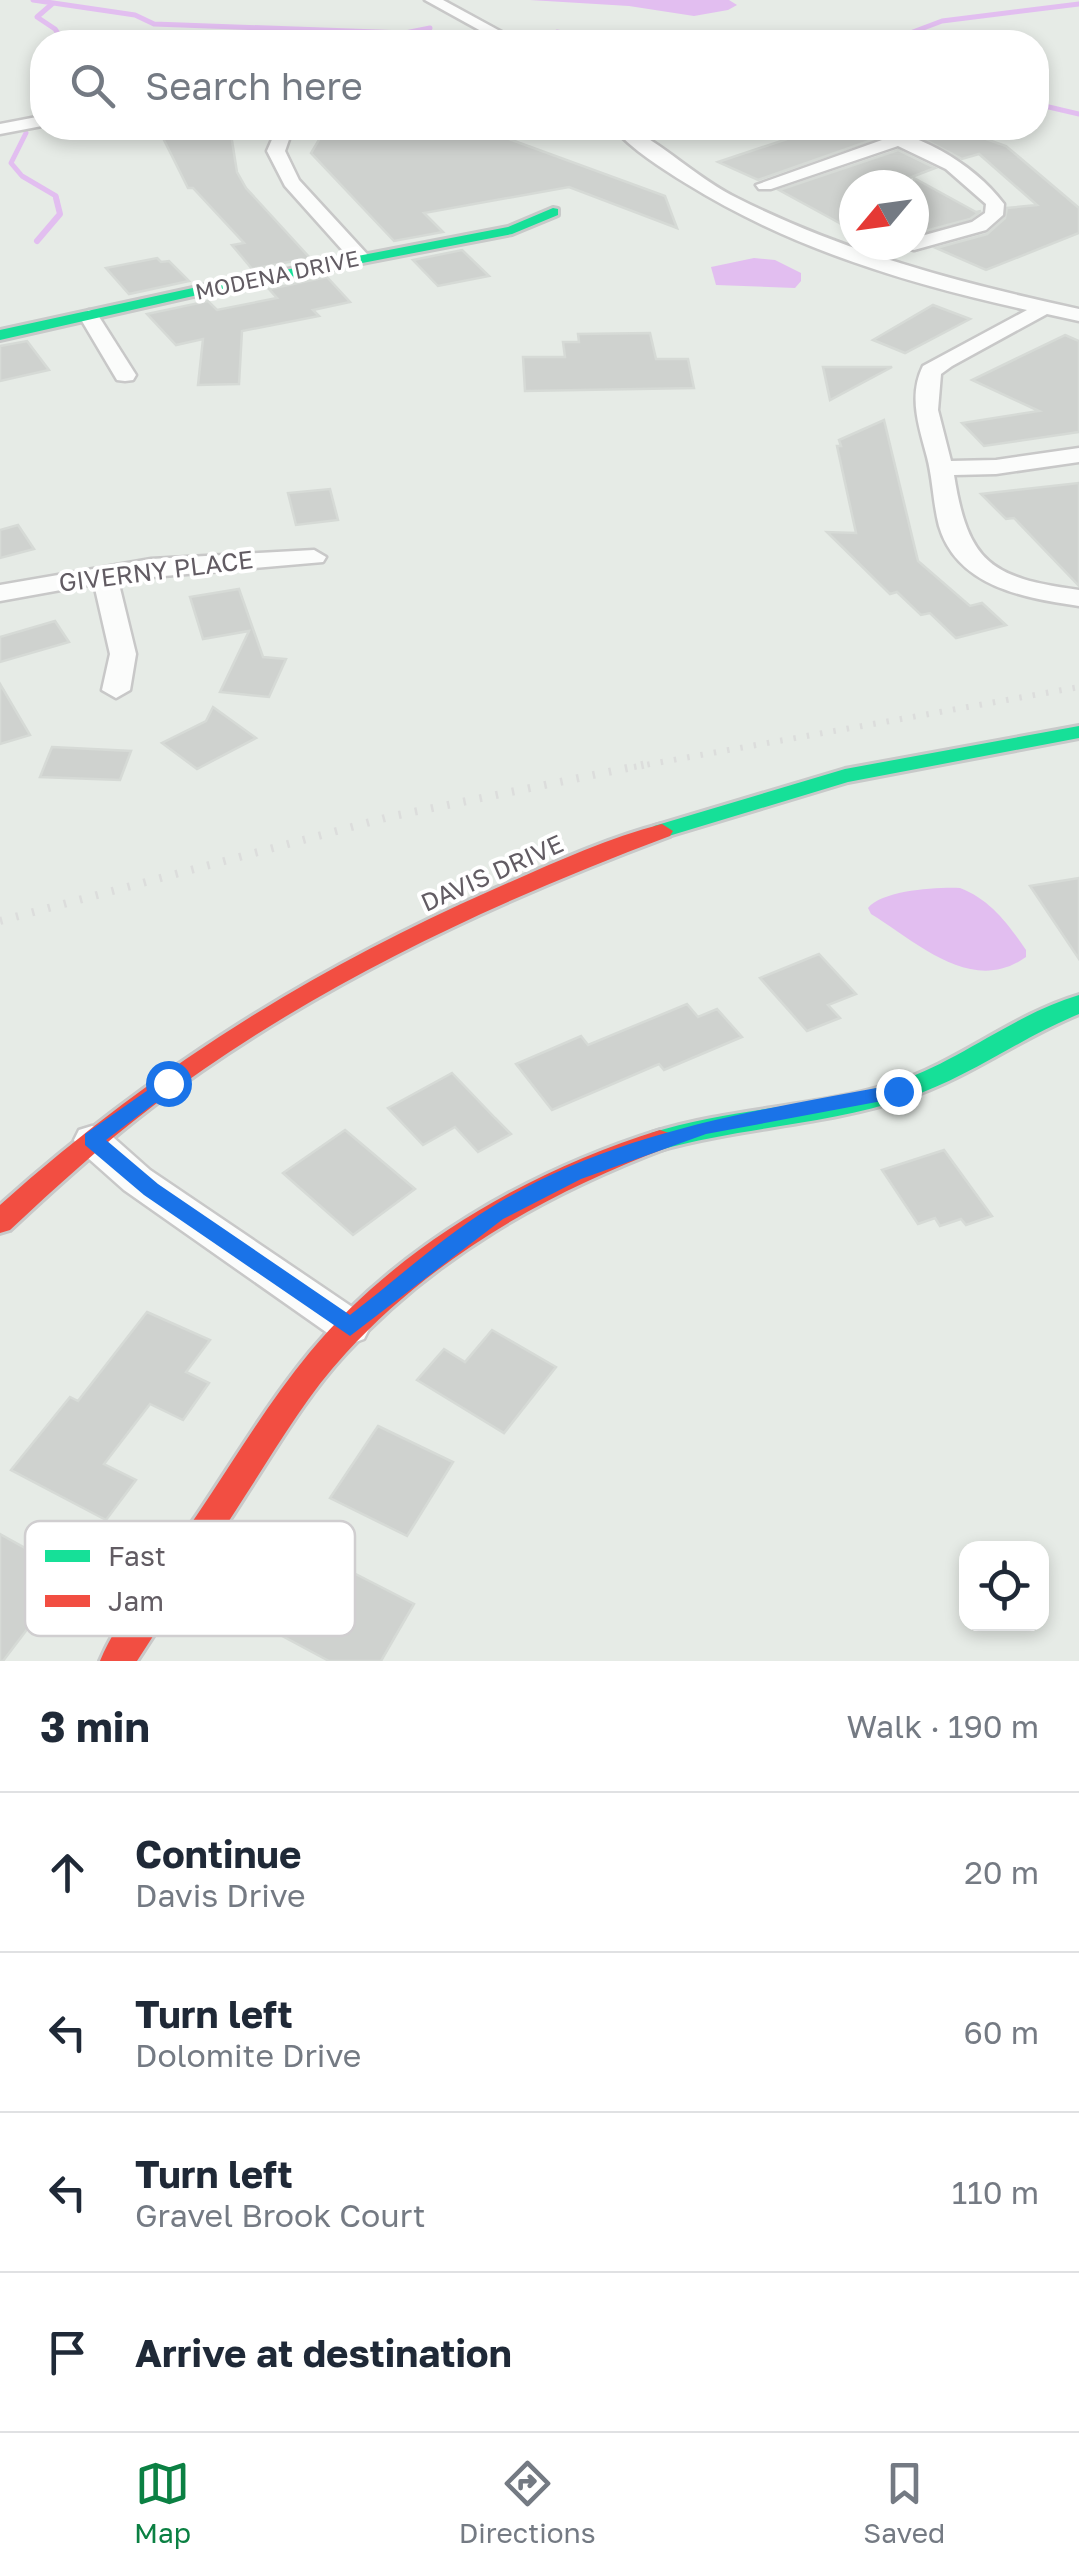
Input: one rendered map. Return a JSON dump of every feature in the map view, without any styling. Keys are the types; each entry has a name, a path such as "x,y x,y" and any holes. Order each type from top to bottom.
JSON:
{"street":[{"path":"432,0 489,30"},
{"path":"0,129 30,123"},
{"path":"280,140 276,151 284,173 360,258"},
{"path":"636,140 676,171 725,201 839,250"},
{"path":"895,140 932,154 969,175 995,204 994,215 979,226 929,239"},
{"path":"765,185 898,141"},
{"name":"MODENA DRIVE","path":"0,336 360,258 512,230 553,212"},
{"path":"866,260 976,293 1079,314"},
{"path":"1043,307 1027,320 948,358 931,371 923,405 962,550 990,573 1010,583 1079,598"},
{"path":"90,316 125,375"},
{"path":"941,468 996,467 1079,455"},
{"name":"GIVERNY PLACE","path":"0,594 104,573 190,563 314,557"},
{"path":"104,573 123,654 116,690"},
{"name":"DAVIS DRIVE","path":"0,1222 92,1140 168,1083 284,1008 464,914 678,824 815,783 1079,732"},
{"path":"210,1521 297,1390 350,1327 496,1214 574,1173 704,1127 871,1098 922,1083 1054,1011 1079,1004"},
{"path":"92,1140 151,1190 350,1327"},
{"path":"116,1661 133,1636"}],"shaded area":[{"path":"530,0 729,0 737,5 694,16 629,6"},
{"path":"754,258 775,260 801,273 801,281 795,288 716,285 711,267"},
{"path":"960,888 998,914 1026,950 1026,957 1006,967 985,971 965,968 926,950 871,914 868,908 898,893"}],"building":[{"path":"164,140 232,140 237,172 246,188 310,258 252,269 232,245 244,243 193,188 188,188"},
{"path":"319,140 512,140 665,196 677,228 569,187 424,213 443,232 394,241 311,153"},
{"path":"784,140 872,140 758,180 718,162"},
{"path":"926,140 989,140 1006,146 1079,208 1079,233 986,270 936,248 987,234 1005,218 1007,208 1037,205 979,154 962,159"},
{"path":"898,150 935,168 839,170 839,223 779,190"},
{"path":"929,186 976,212 981,211 970,219 929,230"},
{"path":"462,250 489,276 438,286 413,260"},
{"path":"157,258 169,261 189,281 129,294 106,268"},
{"path":"327,277 350,302 313,310 319,316 242,331 239,384 198,385 203,339 176,345 147,314 208,301 217,310 277,298 269,289"},
{"path":"933,305 970,319 905,353 873,340"},
{"path":"650,333 656,359 688,359 694,388 525,391 523,357 565,357 563,342 579,342 578,334"},
{"path":"1065,335 1079,341 1079,432 984,446 962,423 1039,411 972,380"},
{"path":"27,341 49,370 0,381 0,346"},
{"path":"823,367 892,367 830,400"},
{"path":"884,420 918,561 970,606 982,603 1006,625 956,638 930,613 921,615 897,592 890,594 827,532 856,533 837,446 841,446 839,440"},
{"path":"1079,483 1079,586 1014,518 1006,519 981,494"},
{"path":"330,489 338,520 296,525 288,493"},
{"path":"18,525 34,549 0,558 0,530"},
{"path":"239,589 263,657 286,659 269,697 220,692 249,631 203,639 190,597"},
{"path":"55,621 69,642 0,662 0,637"},
{"path":"0,684 30,735 0,744"},
{"path":"213,707 256,738 197,769 162,743 206,721"},
{"path":"52,747 131,751 120,780 40,777"},
{"path":"1079,878 1079,959 1030,886"},
{"path":"819,954 856,994 828,1005 840,1018 807,1031 760,978"},
{"path":"687,1004 698,1017 717,1009 742,1037 664,1070 659,1064 552,1110 516,1064 581,1036 588,1045"},
{"path":"452,1073 511,1134 478,1152 455,1127 423,1145 388,1108"},
{"path":"345,1130 415,1189 353,1235 283,1173"},
{"path":"944,1150 992,1216 966,1225 961,1219 940,1226 935,1218 918,1224 882,1170"},
{"path":"147,1312 210,1340 186,1372 209,1383 183,1420 150,1404 104,1464 136,1480 106,1520 11,1470 70,1397 78,1401"},
{"path":"492,1330 556,1367 504,1433 417,1380 444,1349 465,1362"},
{"path":"378,1426 453,1462 407,1536 330,1498"},
{"path":"0,1534 25,1548 25,1632 0,1661"},
{"path":"355,1574 414,1604 381,1661 329,1661 282,1636 355,1636"}],"waterway":[{"path":"33,0 135,15 154,24 321,30"},
{"path":"52,4 37,17 56,30"},
{"path":"918,30 942,21 1079,4"},
{"path":"420,30 430,28"},
{"path":"1049,107 1079,114"},
{"path":"26,133 11,163 22,176 56,196 57,201"},
{"path":"37,241 60,214 56,198"}],"railway":[{"path":"634,767 1079,687"},
{"path":"0,921 389,817 647,764"}],"traffic: fast":[{"path":"0,335 202,290 512,230 553,212"},
{"path":"662,831 845,776 1079,732"},
{"path":"660,1140 900,1091 946,1072 1033,1024 1079,1004"}],"traffic: jam":[{"path":"0,1222 146,1097 285,1006 469,909 662,831"},
{"path":"210,1521 294,1395 333,1346 404,1279 483,1222 526,1198 660,1140"},
{"path":"117,1661 134,1636"}],"route":[{"path":"168,1083 92,1140 151,1190 350,1327 496,1214 574,1173 704,1127 898,1091"}]}
